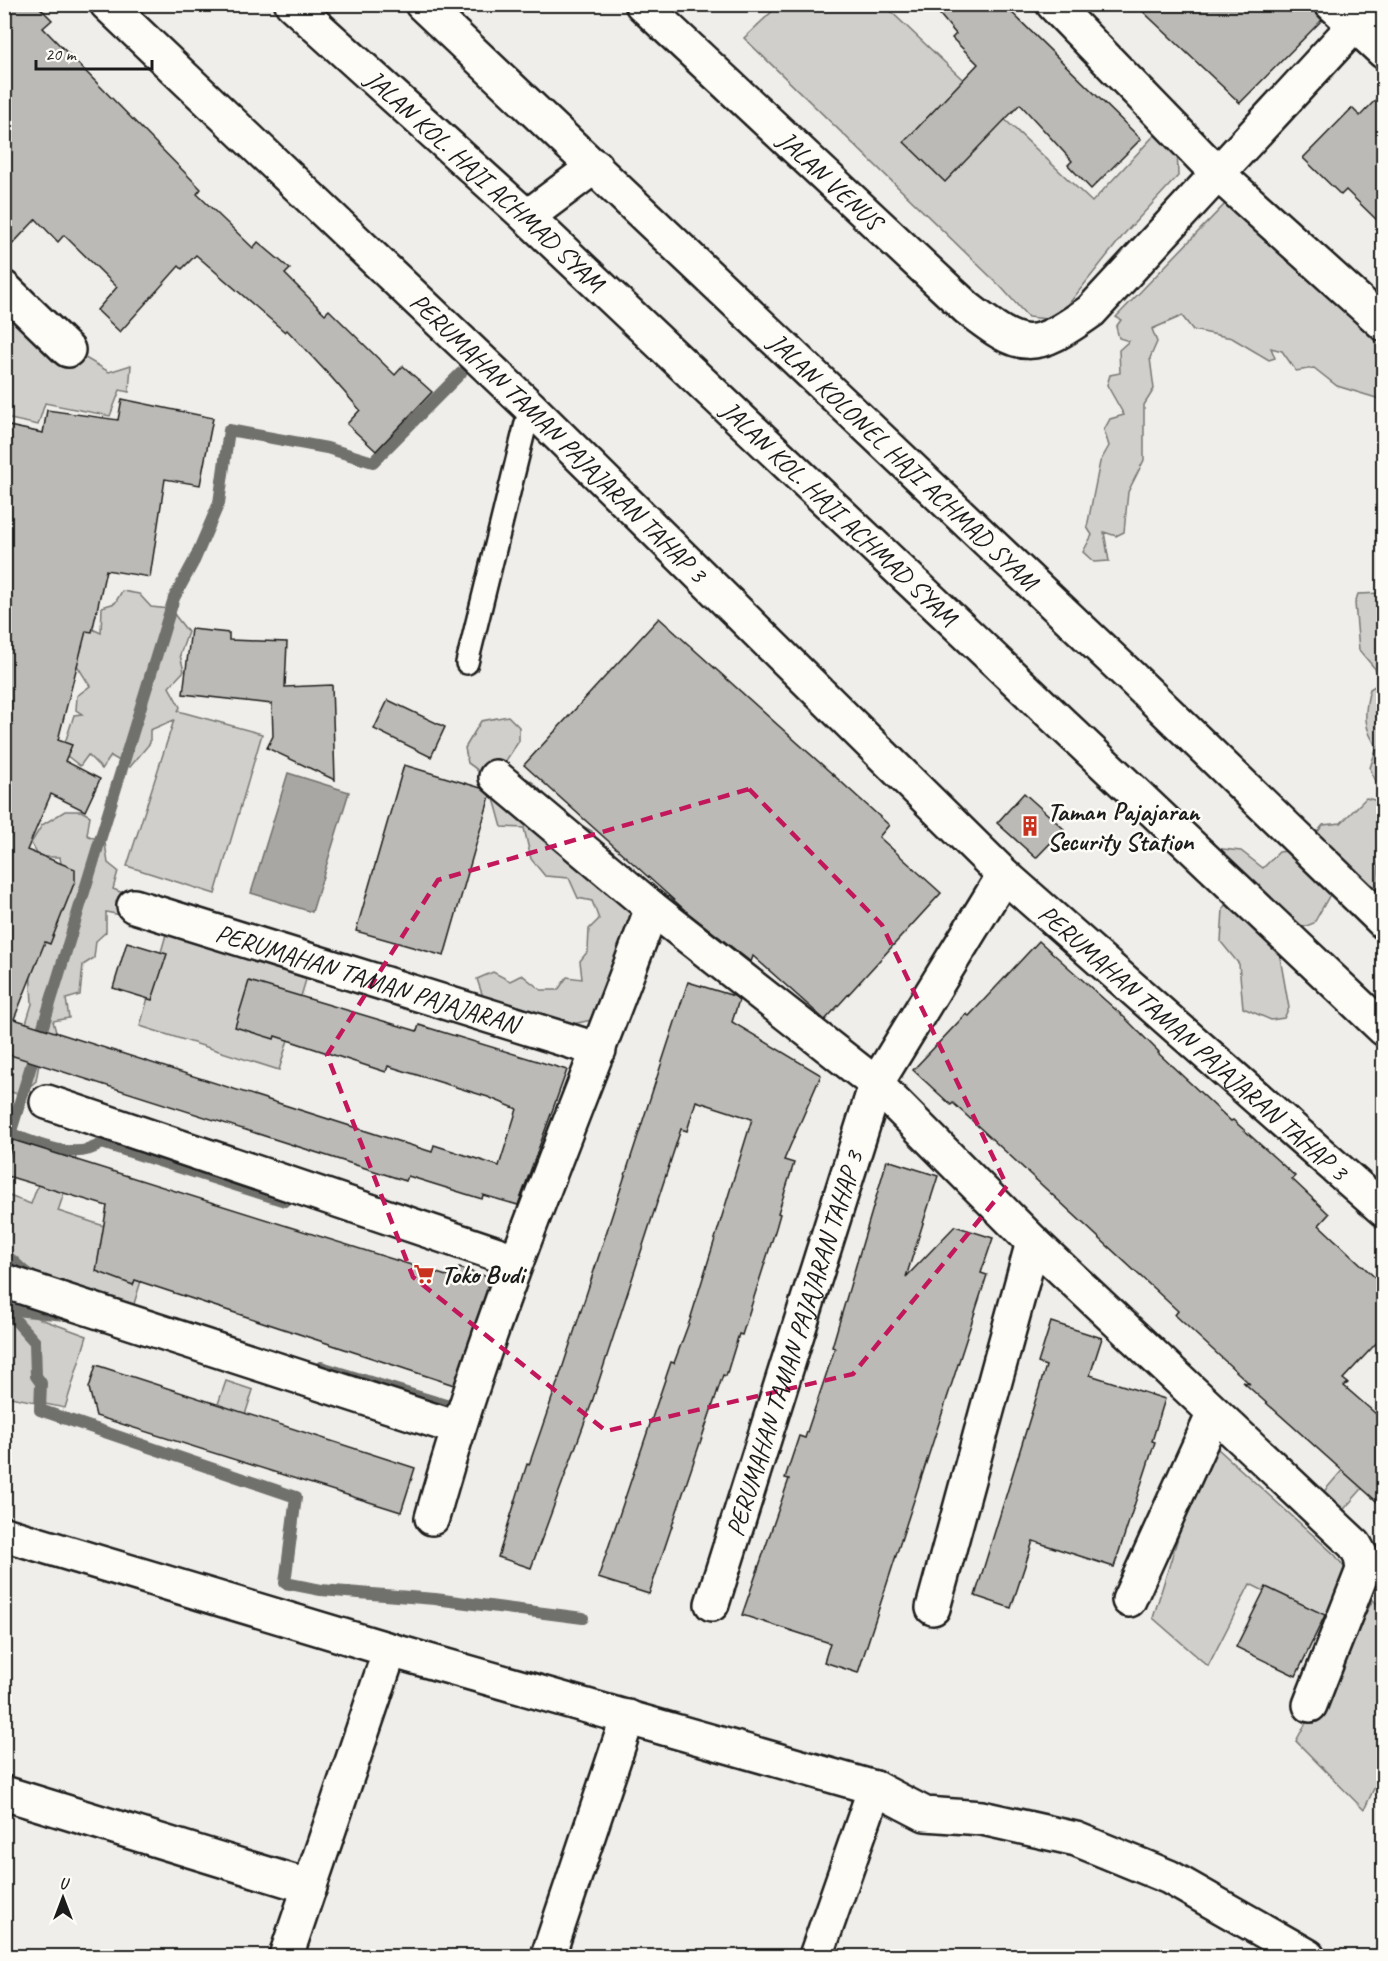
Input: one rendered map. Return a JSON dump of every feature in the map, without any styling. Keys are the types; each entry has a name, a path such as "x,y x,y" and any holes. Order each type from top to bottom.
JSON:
{"street":[{"name":"PERUMAHAN TAMAN PAJAJARAN TAHAP 3","path":"107,4 530,407 1004,875 1383,1210"},
{"name":"JALAN KOL. HAJI ACHMAD SYAM","path":"292,4 527,217 1383,1029"},
{"name":"JALAN KOLONEL HAJI ACHMAD SYAM","path":"422,4 595,166 1383,922"},
{"name":"JALAN VENUS","path":"642,4 967,308 1000,333 1028,343 1058,335 1091,311 1218,174"},
{"path":"1053,4 1218,174 1383,324"},
{"path":"1218,174 1353,11 1383,52"},
{"path":"527,217 595,166"},
{"path":"4,288 68,350"},
{"path":"496,777 652,908 876,1084 1033,1242 1355,1545 1361,1556 1363,1570 1310,1705"},
{"name":"PERUMAHAN TAMAN PAJAJARAN TAHAP 3","path":"712,1604 876,1084 1004,875"},
{"name":"PERUMAHAN TAMAN PAJAJARAN","path":"134,906 599,1050"},
{"path":"432,1518 457,1428 515,1260 599,1050 652,908"},
{"path":"47,1102 515,1260"},
{"path":"933,1608 1033,1242"},
{"path":"4,1281 457,1428"},
{"path":"1129,1600 1214,1413"},
{"path":"4,1534 390,1650 875,1788 924,1814 982,1818 1077,1839 1169,1877 1308,1956"},
{"path":"286,1956 390,1650"},
{"path":"548,1956 628,1718"},
{"path":"816,1956 875,1788"},
{"path":"4,1793 310,1887"}],"lane":[{"path":"467,663 530,407"}],"highlighted area":[{"path":"749,789 882,925 1007,1186 853,1374 606,1431 413,1277 327,1055 438,880"}],"shaded area":[{"path":"779,5 884,5 1092,202 1164,125 1177,144 1178,176 1125,233 1056,320 1028,317 1001,287 744,38"},
{"path":"1228,201 1237,205 1383,349 1383,400 1337,386 1314,368 1296,371 1282,351 1271,348 1275,358 1269,360 1232,338 1193,330 1182,316 1152,329 1157,342 1150,358 1154,389 1144,405 1144,460 1128,492 1124,532 1116,536 1104,532 1109,561 1094,562 1083,552 1092,535 1087,527 1100,462 1109,446 1104,430 1110,419 1124,415 1107,385 1110,375 1120,373 1119,350 1129,341 1119,338 1116,327 1121,320 1116,317"},
{"path":"4,310 109,372 131,365 129,392 120,390 110,416 45,403 38,425 5,418"},
{"path":"122,591 139,594 151,607 170,609 188,632 180,655 184,671 169,687 180,707 178,711 262,734 215,894 127,866 174,720 150,730 150,743 130,767 111,756 102,769 88,755 80,766 62,752 74,715 82,714 76,710 77,696 90,686 55,630 88,627 101,633 102,607 115,603"},
{"path":"1384,593 1383,678 1359,650 1355,603 1358,594"},
{"path":"1383,681 1383,799 1370,768 1377,747 1369,733 1366,712 1370,689"},
{"path":"508,716 519,727 519,741 497,774 521,776 530,780 543,795 561,825 574,821 592,831 606,865 618,861 635,871 637,911 601,1018 549,1029 513,1018 501,1002 483,997 477,979 493,972 510,981 522,975 541,990 558,990 567,977 582,979 580,961 588,951 589,929 599,919 592,901 578,898 569,878 545,876 531,859 524,828 502,827 491,790 482,776 468,763 465,748 481,721"},
{"path":"288,773 349,792 312,912 251,893"},
{"path":"1366,798 1383,802 1383,860 1379,862 1377,888 1332,891 1314,923 1304,927 1288,917 1287,943 1279,952 1289,1008 1284,1018 1271,1020 1243,1008 1239,964 1221,942 1223,909 1233,889 1203,883 1199,864 1214,848 1241,851 1263,868 1279,852 1304,849 1323,825 1341,823"},
{"path":"65,811 81,811 90,816 87,835 105,843 108,863 118,871 113,889 153,905 135,918 106,912 106,932 96,941 94,958 83,965 80,995 66,999 69,1018 53,1021 56,1032 49,1049 41,1052 36,1081 20,1095 5,1090 5,1045 22,1036 32,1004 30,966 63,878 60,857 39,857 31,843 42,825"},
{"path":"167,931 308,973 279,1070 140,1026"},
{"path":"51,1149 77,1154 58,1211 153,1242 133,1307 24,1272 11,1257 5,1254 4,1194 31,1204"},
{"path":"16,1310 87,1336 65,1408 5,1396 5,1313"},
{"path":"226,1381 253,1390 231,1458 203,1447"},
{"path":"1383,1423 1383,1465 1339,1515 1320,1496"},
{"path":"1206,1447 1218,1449 1335,1555 1348,1572 1329,1623 1250,1584 1208,1666 1153,1618"},
{"path":"1373,1600 1383,1609 1384,1767 1364,1810 1296,1741"}],"building":[{"path":"4,4 36,4 52,20 43,28 201,189 197,194 253,248 258,242 290,269 285,274 325,314 329,310 395,375 403,366 432,392 376,451 347,424 360,410 332,378 287,330 285,332 196,255 182,269 179,266 120,332 97,310 117,287 64,235 58,242 36,219 4,253"},
{"path":"931,4 1003,4 1141,139 1091,189 1068,165 1072,161 1020,104 945,182 904,142 978,64 952,38 956,34"},
{"path":"1135,4 1307,4 1322,20 1240,103"},
{"path":"1383,92 1383,226 1346,190 1341,195 1303,158 1352,108 1360,116"},
{"path":"122,399 213,418 200,485 165,479 150,577 106,570 92,632 86,631 58,740 72,745 65,761 100,779 85,811 51,794 27,850 75,869 75,881 50,944 45,942 14,1019 432,1152 434,1145 499,1166 517,1109 488,1097 388,1066 386,1072 275,1036 274,1039 235,1027 249,981 417,1031 419,1025 567,1070 518,1205 483,1195 482,1199 408,1176 406,1181 4,1053 4,425 43,433 47,410 118,420"},
{"path":"659,618 889,825 879,837 941,893 825,1020 753,956 751,962 687,912 524,765"},
{"path":"191,629 229,633 229,640 287,642 285,687 332,685 335,780 267,748 273,736 272,704 183,694"},
{"path":"388,700 445,727 431,757 374,729"},
{"path":"404,765 481,788 490,796 444,956 356,931"},
{"name":"Taman Pajajaran Security Station","path":"1024,793 1064,829 1036,858 997,823"},
{"path":"1039,941 1125,1018 1158,1053 1231,1121 1233,1120 1295,1176 1292,1179 1329,1214 1319,1225 1383,1285 1383,1336 1343,1379 1348,1383 1344,1386 1383,1420 1383,1507 1243,1382 1250,1384 1175,1315 1178,1311 953,1103 951,1105 913,1070 966,1014 969,1016"},
{"path":"127,942 167,954 152,1000 113,988"},
{"path":"688,982 734,996 739,1000 732,1022 821,1075 784,1160 794,1163 778,1213 780,1214 776,1228 742,1335 739,1334 726,1376 723,1375 649,1594 598,1578 671,1362 674,1363 690,1320 752,1119 696,1101 687,1131 681,1129 591,1405 531,1568 498,1557"},
{"path":"13,1140 456,1279 459,1268 491,1278 454,1385 135,1280 133,1285 96,1271 107,1206 4,1175"},
{"path":"887,1160 938,1176 906,1277 955,1226 993,1238 981,1273 987,1275 858,1673 824,1662 830,1643 742,1615 789,1479 785,1478 799,1436 805,1438 835,1348 832,1347"},
{"path":"1051,1322 1102,1338 1090,1375 1165,1399 1152,1441 1155,1442 1114,1567 1033,1541 1011,1608 975,1596 1046,1366 1038,1363"},
{"path":"96,1365 415,1468 401,1512 96,1416 89,1388"},
{"path":"1266,1587 1325,1615 1296,1676 1236,1647"}],"waterway":[{"path":"4,1154 174,598 194,561 219,503 229,430 327,448 373,462 461,373"},
{"path":"11,1134 45,1146 69,1151 81,1151 102,1143 285,1201"},
{"path":"4,1255 32,1276"},
{"path":"4,1313 15,1310 65,1315"},
{"path":"8,1312 35,1342 36,1376 41,1383 40,1410 296,1497 285,1583 321,1590 435,1599 583,1618"},
{"path":"321,1367 449,1406"}],"place":[{"name":"Taman Pajajaran Security Station","path":"1030,826"},
{"name":"Toko Budi","path":"424,1274"}]}
